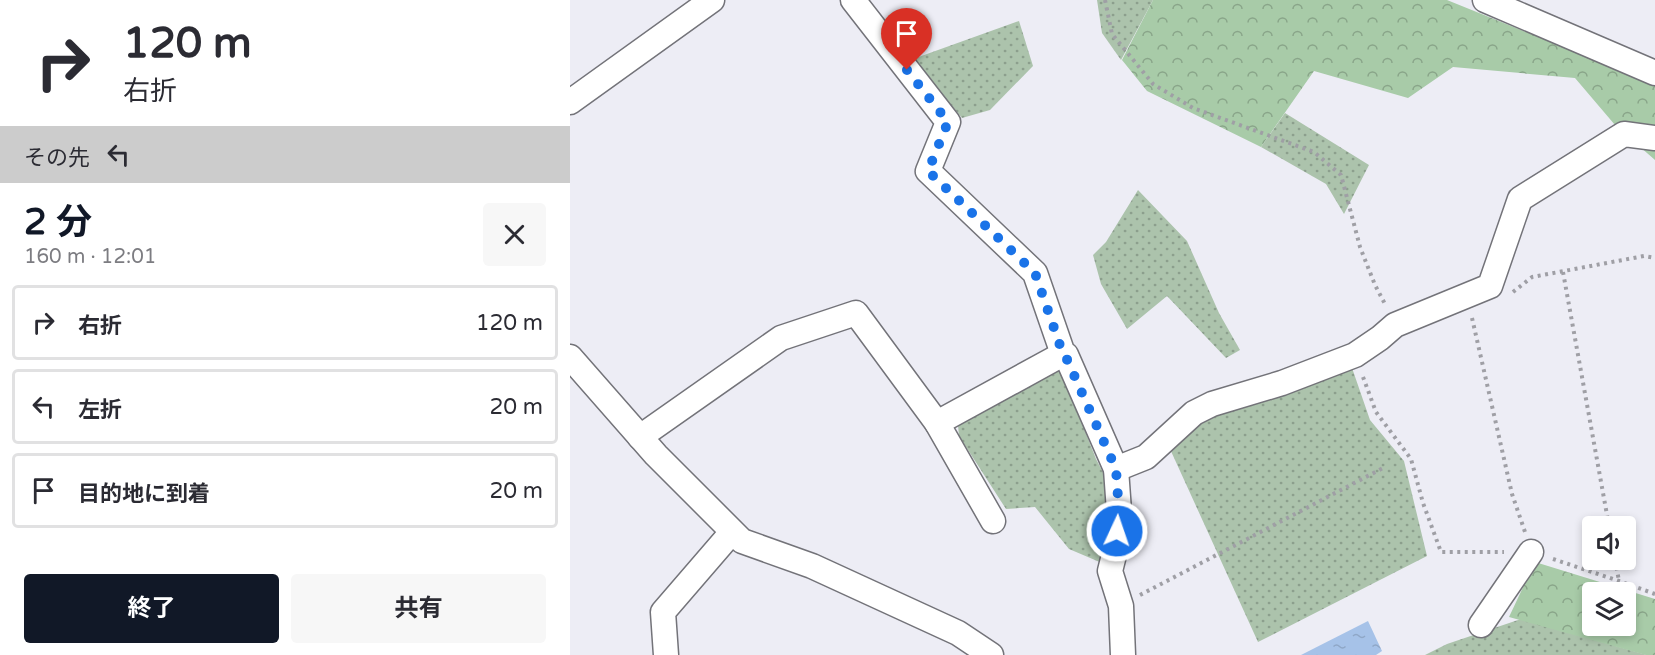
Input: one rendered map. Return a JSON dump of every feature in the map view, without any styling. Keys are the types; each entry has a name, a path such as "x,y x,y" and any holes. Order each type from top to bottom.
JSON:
{"street":[{"path":"570,102 712,0"},
{"path":"853,0 948,122 928,171 1035,273 1063,354 1116,469 1119,512 1115,551 1110,570 1120,606 1123,655"},
{"path":"1485,0 1655,73"},
{"path":"1116,469 1146,458 1194,413 1212,404 1282,383 1356,355 1395,325 1490,286 1520,199 1624,134 1655,138"},
{"path":"640,437 781,338 855,313 937,423 993,521"},
{"path":"937,423 1063,354"},
{"path":"570,357 656,455 742,542 812,567 958,633 991,655"},
{"path":"666,655 663,612 732,532"},
{"path":"1480,626 1531,552"}],"path":[{"path":"1105,0 1112,34 1154,84 1193,108 1314,152 1341,176 1360,247 1375,285 1395,325"},
{"path":"1507,296 1532,277 1644,256 1655,258"},
{"path":"1563,272 1607,516"},
{"path":"1471,315 1512,494 1531,552"},
{"path":"1356,355 1376,412 1411,459 1441,552 1531,552 1655,594"},
{"path":"1120,606 1383,468"},
{"path":"1617,570 1619,581"}],"green space":[{"path":"1097,0 1153,0 1121,60 1102,33"},
{"path":"1153,0 1447,0 1655,84 1655,160 1615,125 1575,78 1453,67 1408,98 1314,71 1261,147 1147,91 1122,60"},
{"path":"1019,21 1033,66 990,110 962,118 913,59"},
{"path":"1285,113 1369,165 1344,214 1326,184 1261,147"},
{"path":"1138,190 1187,241 1219,313 1240,350 1226,358 1167,296 1127,329 1101,284 1093,255 1106,242"},
{"path":"1351,365 1370,420 1404,461 1427,556 1258,642 1170,449 1211,410"},
{"path":"1060,367 1096,459 1108,482 1109,531 1102,563 1069,549 1035,507 1006,509 959,436 958,425"},
{"path":"1535,562 1600,582 1582,582 1582,636 1636,636 1636,593 1655,599 1655,655 1646,655 1509,617"},
{"path":"1521,619 1647,655 1425,655 1447,644"}],"water":[{"path":"1368,621 1382,651 1376,655 1301,655"}],"route":[{"path":"907,70 948,122 928,171 1035,273 1063,354 1116,469 1119,512 1117,531"}]}
